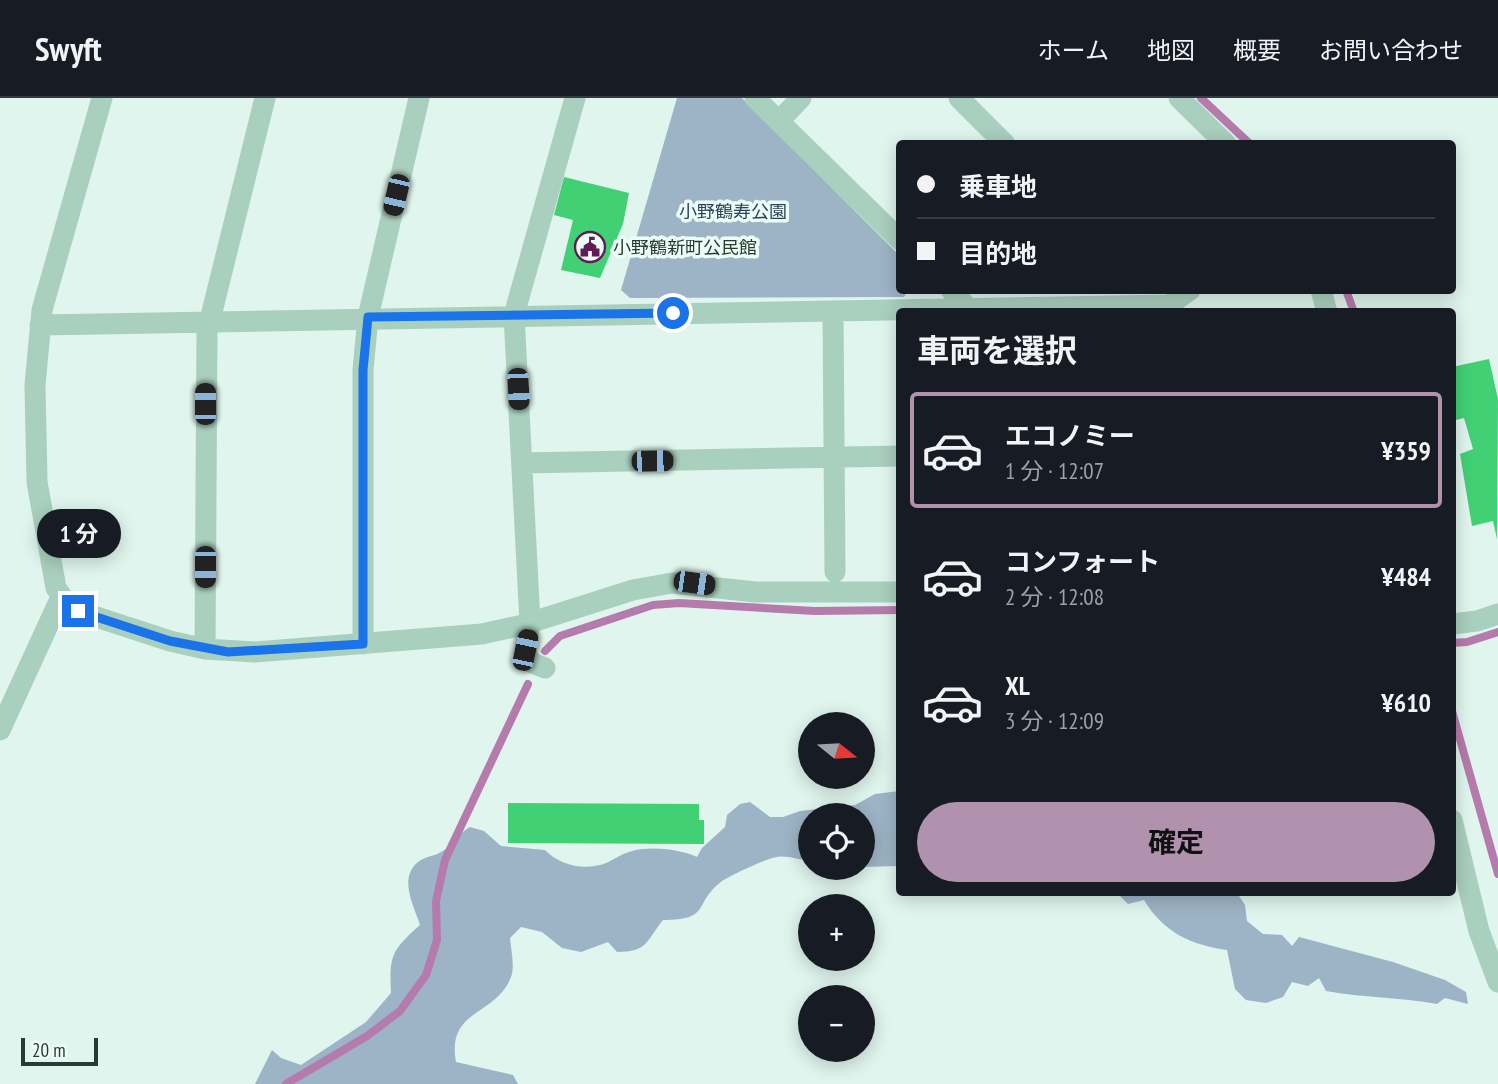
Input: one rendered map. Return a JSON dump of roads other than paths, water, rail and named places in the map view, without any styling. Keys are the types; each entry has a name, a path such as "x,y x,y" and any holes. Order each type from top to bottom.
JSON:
{"street":[{"path":"102,98 40,325 35,385 37,482 45,533 61,597 78,611 170,641 205,649 255,652 465,637 530,623 633,590 672,583 755,592 896,592"},
{"path":"205,649 205,363 209,321 265,98"},
{"path":"363,644 363,370 368,317 419,98"},
{"path":"545,668 530,662 525,650 530,623 514,315 575,98"},
{"path":"755,98 896,236"},
{"path":"779,121 801,98"},
{"path":"959,98 1001,140"},
{"path":"1179,98 1222,140"},
{"path":"955,294 968,308"},
{"path":"997,308 1165,302 1182,294"},
{"path":"40,325 368,317 896,310"},
{"path":"833,311 835,572"},
{"path":"522,463 896,456"},
{"path":"0,730 61,597"},
{"path":"1456,624 1477,621 1498,614"},
{"path":"1456,836 1479,931 1498,982"}],"waterway":[{"path":"1201,98 1246,140"},
{"path":"1347,294 1353,308"},
{"path":"545,651 560,636 653,605 679,603 815,611 896,610"},
{"path":"1456,643 1498,632"},
{"path":"286,1084 367,1036 400,1011 426,975 437,940 436,901 445,860 528,684"},
{"path":"1456,725 1498,874"}],"place":[{"name":"小野鶴新町公民館","path":"590,247"}],"park label":[{"name":"小野鶴寿公園","path":"733,211"}]}
